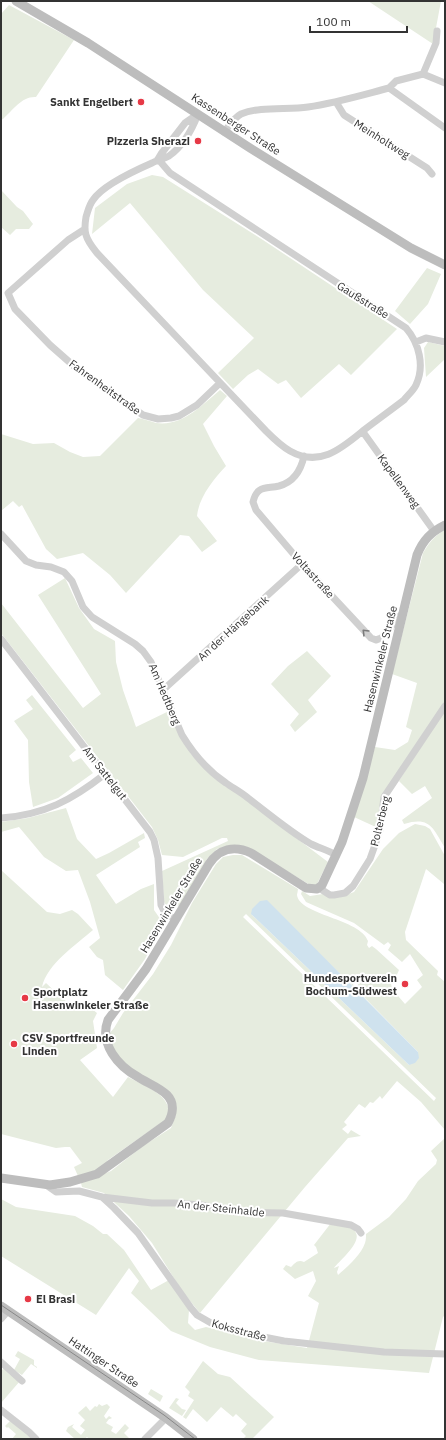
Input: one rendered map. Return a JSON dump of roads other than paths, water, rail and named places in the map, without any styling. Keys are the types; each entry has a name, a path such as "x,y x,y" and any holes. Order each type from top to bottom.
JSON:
{"street":[{"name":"Kassenberger Straße","path":"16,1 88,43 224,132 411,248 445,265"},
{"path":"423,74 436,43 438,31"},
{"path":"224,132 240,115 246,113 263,110 307,107 336,102 388,88 396,81 423,74 445,83"},
{"path":"388,88 445,128"},
{"name":"Meinholtweg","path":"336,102 344,115 427,168 432,174"},
{"path":"84,229 89,207 97,195 111,184 158,159 167,157 177,150 192,130 198,114"},
{"name":"Gaußstraße","path":"84,229 86,236 97,254 220,383 281,445 290,451 304,456 320,457 334,453 404,400 415,387 420,368 419,353 416,342 410,333 398,322 331,280 170,173 158,159"},
{"name":"Fahrenheitstraße","path":"84,229 68,240 5,294 19,313 54,349 101,386 143,415 158,419 180,416 197,405 220,383"},
{"path":"416,342 426,338 445,342"},
{"name":"Kapellenweg","path":"363,432 434,531"},
{"name":"Voltastraße","path":"304,456 302,466 297,474 280,486 266,487 260,490 255,496 253,506 302,564 373,639 376,640 384,636 398,616 403,614"},
{"name":"Hasenwinkeler Straße","path":"1,1178 46,1185 57,1185 98,1174 166,1126 171,1119 173,1110 169,1097 161,1090 132,1073 122,1065 109,1048 105,1030 110,1016 146,969 209,864 214,857 223,851 241,849 251,853 306,888 313,890 319,888 323,883 344,836 363,778 420,547 434,531 445,525"},
{"name":"Am Hedtberg","path":"1,534 26,561 36,565 60,570 69,576 80,602 87,612 97,621 135,644 143,651 151,662 182,735 206,766 225,782 301,838 336,855"},
{"name":"An der Hängebank","path":"163,690 302,564"},
{"name":"Am Sattelgut","path":"1,639 152,835 158,858 161,905 165,913 175,919"},
{"name":"Polterberg","path":"319,888 330,895 334,895 345,893 353,886 370,859 375,845 380,830 384,797 445,706"},
{"path":"1,818 30,815 52,808 74,797 105,774"},
{"path":"46,1185 56,1192 79,1192 102,1197"},
{"name":"An der Steinhalde","path":"102,1197 141,1202 201,1205 236,1212 283,1213 348,1224 358,1229 361,1233"},
{"name":"Koksstraße","path":"102,1197 138,1233 197,1315 211,1323 243,1333 306,1344 392,1353 445,1354"},
{"path":"1,1319 4,1309"},
{"name":"Hattinger Straße","path":"4,1309 166,1418 193,1439"},
{"path":"1,1362 22,1381"},
{"path":"1,1410 36,1439"},
{"path":"145,1439 166,1418"}],"water":[{"path":"267,900 418,1052 419,1058 415,1063 409,1065 251,914 252,909 260,901"}],"tram line":[{"path":"1,1305 164,1415 195,1439"}],"place":[{"name":"Sankt Engelbert","path":"141,102"},
{"name":"Pizzeria Sherazi","path":"198,141"},
{"name":"Hundesportverein Bochum-Südwest","path":"405,984"},
{"name":"Sportplatz Hasenwinkeler Straße","path":"25,998"},
{"name":"CSV Sportfreunde Linden","path":"14,1044"},
{"name":"El Brasi","path":"28,1299"}]}
